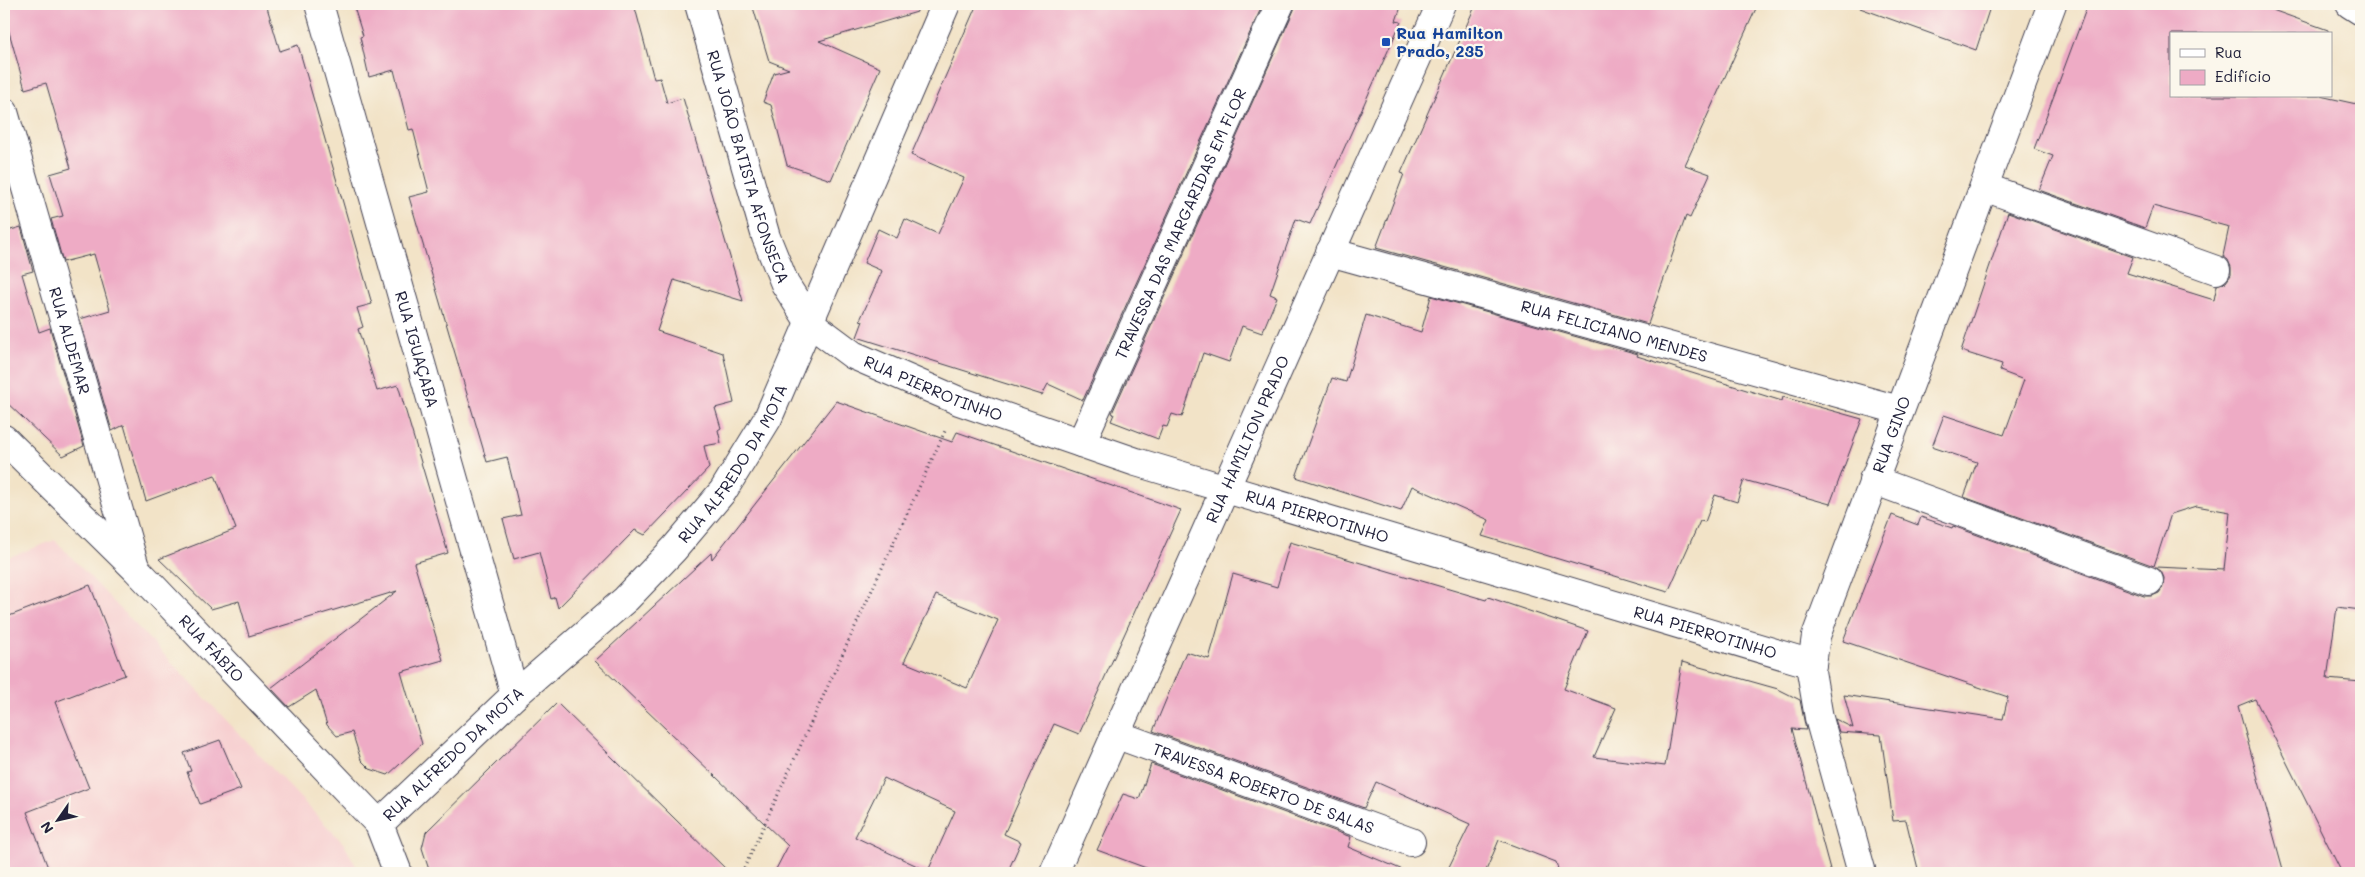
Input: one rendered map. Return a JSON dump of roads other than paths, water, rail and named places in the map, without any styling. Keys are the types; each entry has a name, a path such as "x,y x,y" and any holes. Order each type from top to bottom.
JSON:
{"street":[{"name":"RUA IGUAÇABA","path":"319,4 515,695"},
{"name":"RUA JOÃO BATISTA AFONSECA","path":"699,4 766,237 785,284 810,323"},
{"name":"RUA ALFREDO DA MOTA","path":"379,824 515,695 626,599 674,549 723,491 768,418 946,4"},
{"name":"TRAVESSA DAS MARGARIDAS EM FLOR","path":"1081,443 1280,4"},
{"name":"RUA HAMILTON PRADO","path":"1054,873 1440,4"},
{"name":"RUA GINO","path":"1862,873 1819,718 1812,664 1816,636 2052,4"},
{"path":"2350,4 2361,11"},
{"name":"RUA ALDEMAR","path":"4,112 136,569"},
{"path":"1984,187 2216,270"},
{"name":"RUA FELICIANO MENDES","path":"1330,252 1899,410"},
{"name":"RUA PIERROTINHO","path":"810,323 852,355 959,401 1081,443 1812,664"},
{"name":"RUA FÁBIO","path":"4,439 136,569 379,824 398,873"},
{"path":"1873,480 2149,581"},
{"name":"TRAVESSA ROBERTO DE SALAS","path":"1115,734 1411,842"}],"place":[{"name":"Rua Hamilton Prado, 235","path":"1386,42"}]}
